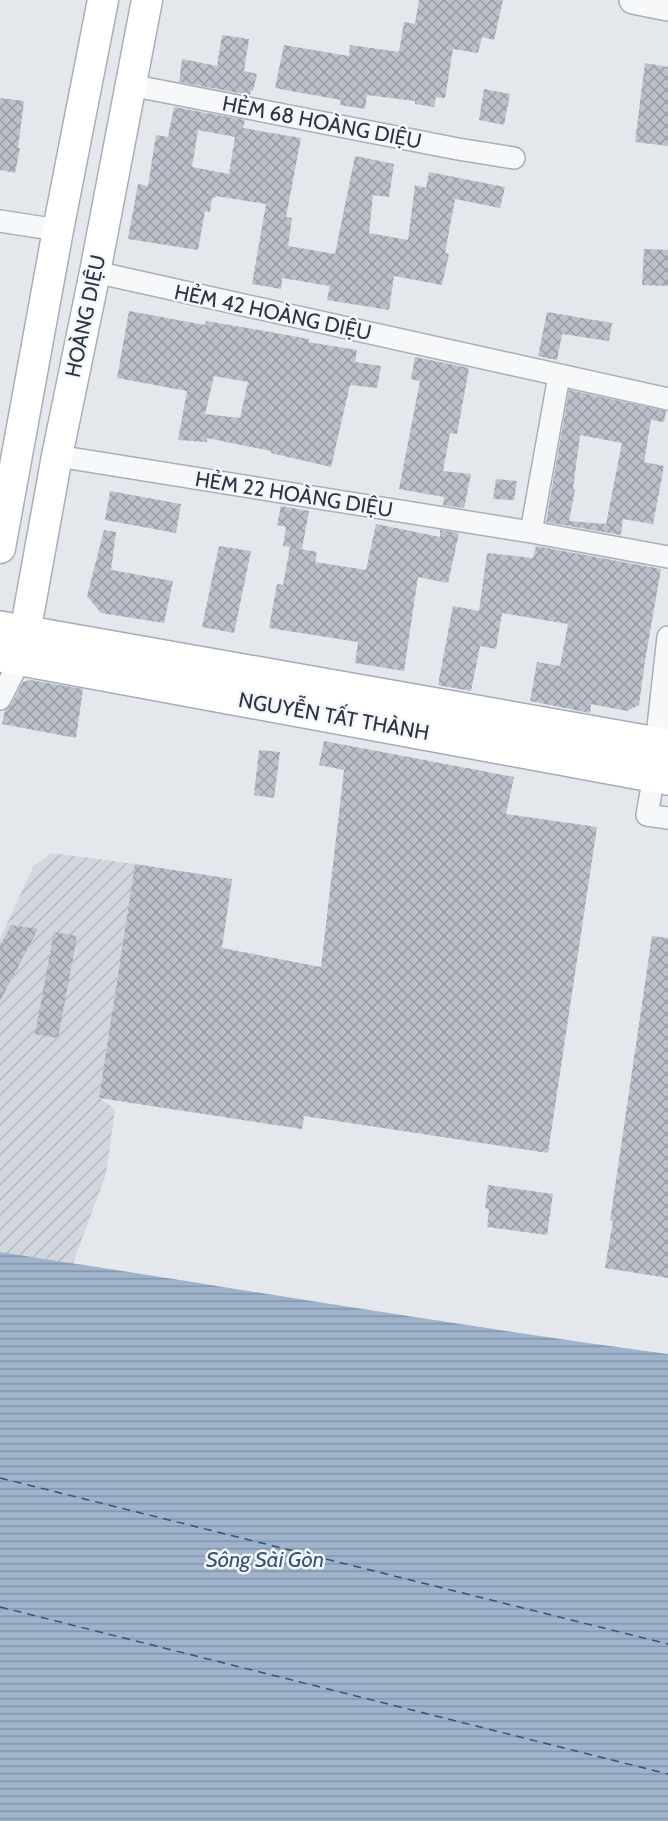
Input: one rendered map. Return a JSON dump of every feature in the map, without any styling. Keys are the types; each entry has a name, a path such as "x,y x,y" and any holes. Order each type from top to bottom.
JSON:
{"main road":[{"name":"HOÀNG DIỆU","path":"0,548 58,230 104,0"},
{"name":"HOÀNG DIỆU","path":"11,644 57,456 147,0"},
{"name":"NGUYỄN TẤT THÀNH","path":"11,644 90,671 661,761"}],"street":[{"path":"633,0 668,7"},
{"name":"HẺM 68 HOÀNG DIỆU","path":"130,85 514,158"},
{"path":"0,221 58,230"},
{"name":"HẺM 42 HOÀNG DIỆU","path":"95,272 668,399"},
{"path":"531,532 558,376"},
{"name":"HẺM 22 HOÀNG DIỆU","path":"57,456 531,532 668,557"},
{"path":"668,637 661,761 646,815 668,818"},
{"name":"HOÀNG DIỆU","path":"0,699 11,644"}],"shaded area":[{"path":"51,853 135,864 99,1098 115,1109 106,1174 73,1263 0,1252 0,939 33,867"}],"water":[{"name":"Sông Sài Gòn","path":"0,1252 417,1318 668,1354 668,1821 0,1821"}],"building":[{"path":"419,0 503,0 494,40 482,37 478,53 453,49 445,98 436,97 434,107 415,104 415,101 367,95 365,109 340,105 341,100 275,88 284,45 349,56 350,45 399,52 404,22 415,24"},
{"path":"222,35 249,39 244,71 257,74 250,95 179,82 182,59 217,66"},
{"path":"645,63 668,67 668,146 635,142"},
{"path":"484,89 510,94 504,125 479,120"},
{"path":"0,98 24,101 18,148 20,148 15,173 0,170"},
{"path":"174,107 245,120 243,128 301,138 286,217 292,218 288,246 335,254 355,156 394,164 389,197 373,195 369,233 408,240 415,185 426,188 429,172 505,187 500,208 455,199 445,253 449,254 442,285 394,276 389,310 327,300 330,286 282,278 281,289 252,284 266,204 216,196 212,198 210,212 205,211 198,250 128,239 138,184 148,186 156,135 168,137","holes":["198,130 235,137 229,174 192,167"]},
{"path":"644,249 668,250 668,286 642,285"},
{"path":"129,311 205,325 206,321 309,339 308,342 357,350 355,362 381,366 377,388 350,385 331,467 271,453 271,451 207,438 207,442 178,440 187,391 117,378","holes":["214,376 248,382 240,418 205,414"]},
{"path":"547,312 612,323 609,341 562,334 557,360 538,356"},
{"path":"415,357 469,368 457,434 450,433 443,471 471,474 464,508 443,505 444,497 399,489 420,381 411,379"},
{"path":"569,390 666,411 664,422 651,420 644,462 664,466 653,524 623,519 621,535 546,522","holes":["580,435 622,443 606,524 569,521 575,490 573,489"]},
{"path":"496,479 517,481 514,500 493,499"},
{"path":"110,491 181,504 176,533 105,520"},
{"path":"281,506 309,511 302,549 283,546 286,527 277,525"},
{"path":"376,524 440,537 440,530 459,533 448,583 418,577 404,671 355,663 358,642 269,628 277,584 283,585 290,547 317,552 315,562 366,570"},
{"path":"104,530 116,532 111,570 173,581 164,623 101,613 87,596"},
{"path":"219,546 251,551 234,633 202,627"},
{"path":"536,546 661,569 639,705 627,711 591,704 590,713 530,701 537,662 560,666 568,624 502,613 496,649 480,646 471,691 438,685 453,606 479,611 487,553 533,558"},
{"path":"30,680 83,689 76,738 2,724 5,710 11,705 23,682"},
{"path":"324,741 514,777 506,814 597,827 548,1153 304,1116 302,1129 99,1098 135,864 232,879 222,948 321,967 344,770 319,765"},
{"path":"259,750 280,752 274,798 254,795"},
{"path":"11,925 38,929 0,1001 0,946"},
{"path":"54,932 77,936 58,1038 35,1034"},
{"path":"652,936 668,938 668,1278 605,1268"},
{"path":"488,1185 553,1194 547,1235 487,1227 489,1209 485,1208"}],"ferry route":[{"path":"0,1478 668,1644"},
{"path":"0,1607 668,1774"}]}
